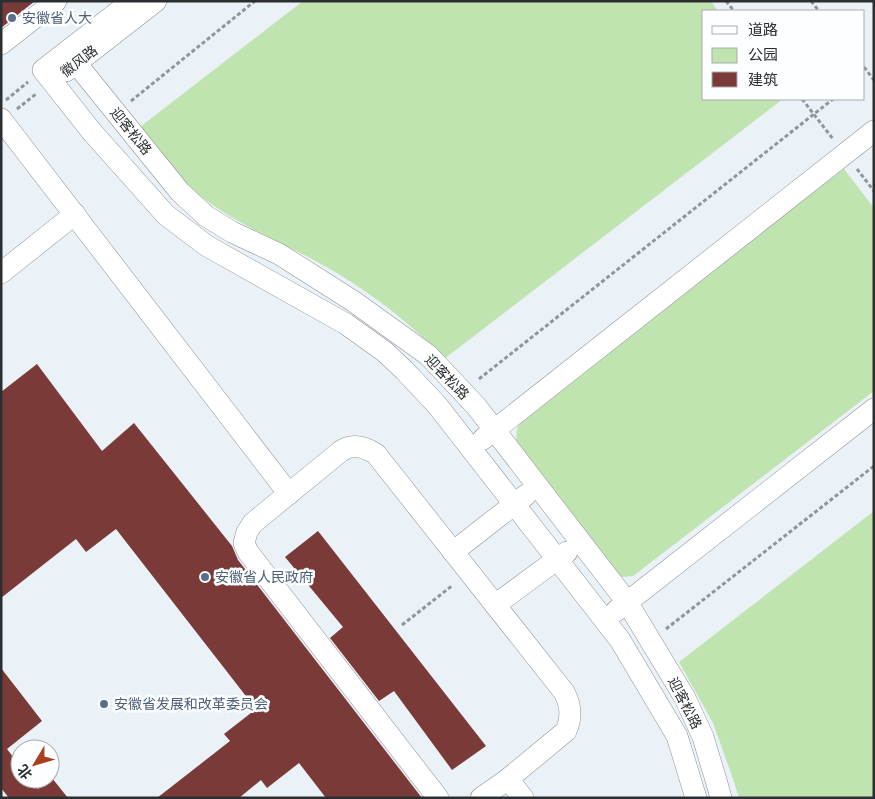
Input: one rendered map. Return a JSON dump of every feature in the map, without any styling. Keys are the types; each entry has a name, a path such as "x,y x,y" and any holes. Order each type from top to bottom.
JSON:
{"street":[{"path":"1,44 56,1"},
{"name":"徽风路","path":"72,58 132,1"},
{"name":"徽风路","path":"48,76 156,1"},
{"name":"迎客松路","path":"72,58 180,192 206,216 232,232 279,254 353,301 428,356 476,406 627,602 685,698 703,738 721,798"},
{"name":"迎客松路","path":"48,76 92,132 166,215 207,246 346,324 385,352 437,405 620,640 677,736 696,798"},
{"path":"2,116 289,494"},
{"path":"470,449 874,132"},
{"path":"1,273 75,214"},
{"path":"604,620 874,409"},
{"path":"438,798 254,560 244,543 247,532 253,523 344,449 352,446 360,446 376,454 568,698 570,710 566,732 481,798"},
{"path":"453,552 538,486"},
{"path":"495,604 581,542"},
{"path":"508,778 523,798"}],"path":[{"path":"116,113 255,1"},
{"path":"866,73 874,80"},
{"name":"徽风路","path":"2,116 48,76"},
{"name":"徽风路","path":"2,116 48,76"},
{"path":"462,392 832,100"},
{"path":"651,641 874,466"},
{"path":"402,625 470,572"}],"green space":[{"path":"303,1 711,1 717,10 702,10 702,100 782,100 444,359 399,316 365,291 312,259 242,223 203,198 177,174 140,127"},
{"path":"844,169 874,208 874,391 633,576 622,577 613,570 516,442 517,428 524,417"},
{"path":"874,511 874,798 739,798 713,723 679,662"}],"building":[{"name":"安徽省人大","path":"1,1 35,1 1,28"},
{"name":"安徽省人民政府","path":"37,364 102,451 134,423 232,546 238,560 422,798 326,798 299,763 267,788 261,780 239,798 157,798 230,741 224,734 256,709 116,529 86,552 76,539 1,598 1,392"},
{"path":"318,531 486,746 452,770 394,691 379,701 330,638 343,627 285,557"},
{"path":"1,668 42,721 20,739 10,739 10,747 7,749 10,753 10,789 60,788 68,798 9,798 1,788"}],"place":[{"name":"安徽省人大","path":"12,18"},
{"name":"安徽省人民政府","path":"205,577"},
{"name":"安徽省发展和改革委员会","path":"104,704"}]}
